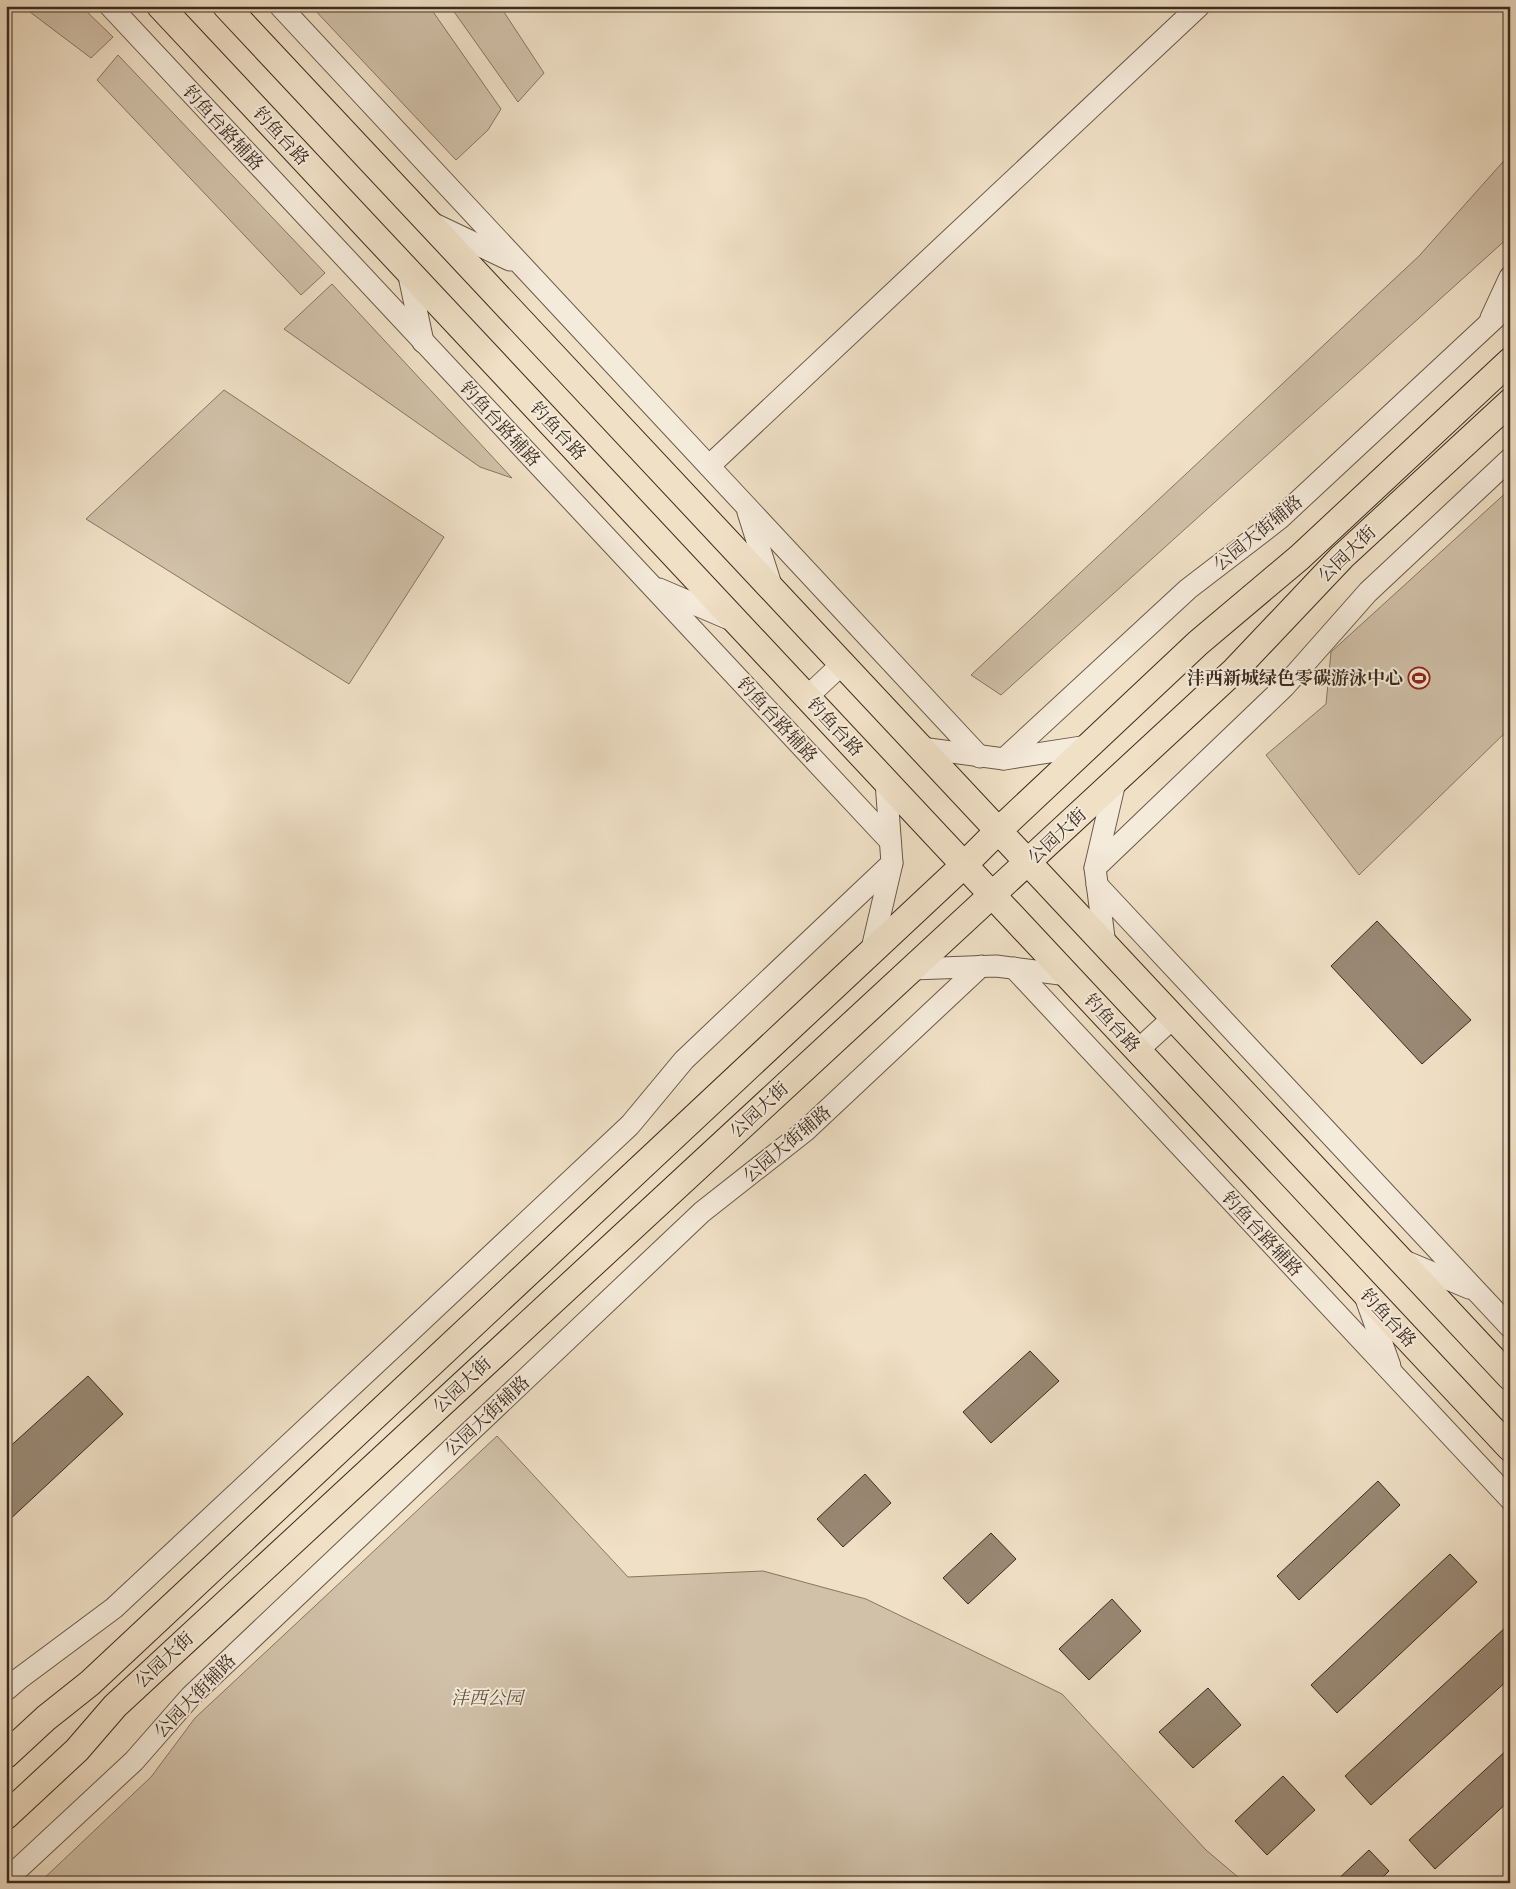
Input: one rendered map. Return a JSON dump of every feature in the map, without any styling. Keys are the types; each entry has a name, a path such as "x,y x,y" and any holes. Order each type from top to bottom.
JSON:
{"main road":[{"name":"钓鱼台路","path":"160,6 1510,1448"},
{"path":"226,6 1510,1377"},
{"name":"公园大街","path":"6,1755 46,1718 98,1676 964,866 998,831 1198,643 1300,557 1510,361"},
{"name":"公园大街","path":"6,1816 77,1750 115,1706 1235,670 1342,557 1510,402"}],"street":[{"name":"钓鱼台路辅路","path":"110,6 890,841"},
{"path":"280,6 980,757"},
{"path":"709,466 1199,6"},
{"path":"428,221 522,266"},
{"path":"408,271 423,342"},
{"path":"1488,324 1510,277"},
{"name":"公园大街辅路","path":"1004,759 1188,589 1279,519 1510,304"},
{"path":"1096,877 1284,687 1368,592 1510,459"},
{"path":"746,506 773,590"},
{"path":"652,586 737,622"},
{"path":"807,697 842,664"},
{"path":"921,748 1004,759 1088,746"},
{"path":"871,953 892,863 886,782"},
{"path":"1105,945 1096,877 1115,782"},
{"path":"6,1690 114,1608 630,1125 684,1060 892,863"},
{"path":"1096,877 1510,1327"},
{"name":"公园大街辅路","path":"6,1880 134,1761 191,1696 695,1219 805,1132 981,966"},
{"path":"912,969 996,966 1068,975"},
{"name":"钓鱼台路辅路","path":"1014,968 1510,1500"},
{"path":"1138,1050 1173,1018"},
{"path":"1399,1258 1476,1291"},
{"path":"1363,1291 1393,1374"}],"green space":[{"path":"22,6 81,6 113,37 91,58"},
{"path":"311,6 429,6 501,109 488,130 456,160"},
{"path":"450,6 500,6 544,73 518,102"},
{"path":"118,55 325,273 301,295 97,80"},
{"path":"1510,154 1510,236 1001,695 971,675 1419,256"},
{"path":"332,284 512,478 480,467 284,329"},
{"path":"224,390 444,537 349,684 86,519"},
{"name":"沣西新城绿色零碳游泳中心","path":"1510,489 1510,728 1359,875 1266,755 1326,704 1331,652"},
{"name":"沣西公园","path":"497,1436 628,1577 763,1571 866,1599 1062,1694 1206,1850 1245,1883 39,1883 151,1777 195,1718"}],"building":[{"path":"1377,921 1471,1020 1422,1064 1331,966"},
{"path":"1030,1351 1059,1381 991,1443 963,1412"},
{"path":"88,1376 123,1414 6,1523 6,1450"},
{"path":"865,1474 891,1503 843,1547 817,1519"},
{"path":"1378,1481 1400,1505 1299,1600 1277,1576"},
{"path":"991,1533 1016,1559 968,1604 943,1578"},
{"path":"1450,1554 1477,1582 1337,1713 1311,1685"},
{"path":"1112,1599 1141,1631 1089,1680 1059,1649"},
{"path":"1507,1626 1510,1629 1510,1678 1371,1805 1345,1776"},
{"path":"1208,1688 1241,1725 1193,1768 1159,1732"},
{"path":"1510,1747 1510,1800 1435,1869 1409,1840"},
{"path":"1283,1776 1315,1810 1267,1855 1235,1821"},
{"path":"1369,1850 1389,1871 1377,1883 1334,1883"},
{"path":"1510,1874 1510,1883 1500,1883"}],"place":[{"name":"沣西新城绿色零碳游泳中心","path":"1419,678"}]}
